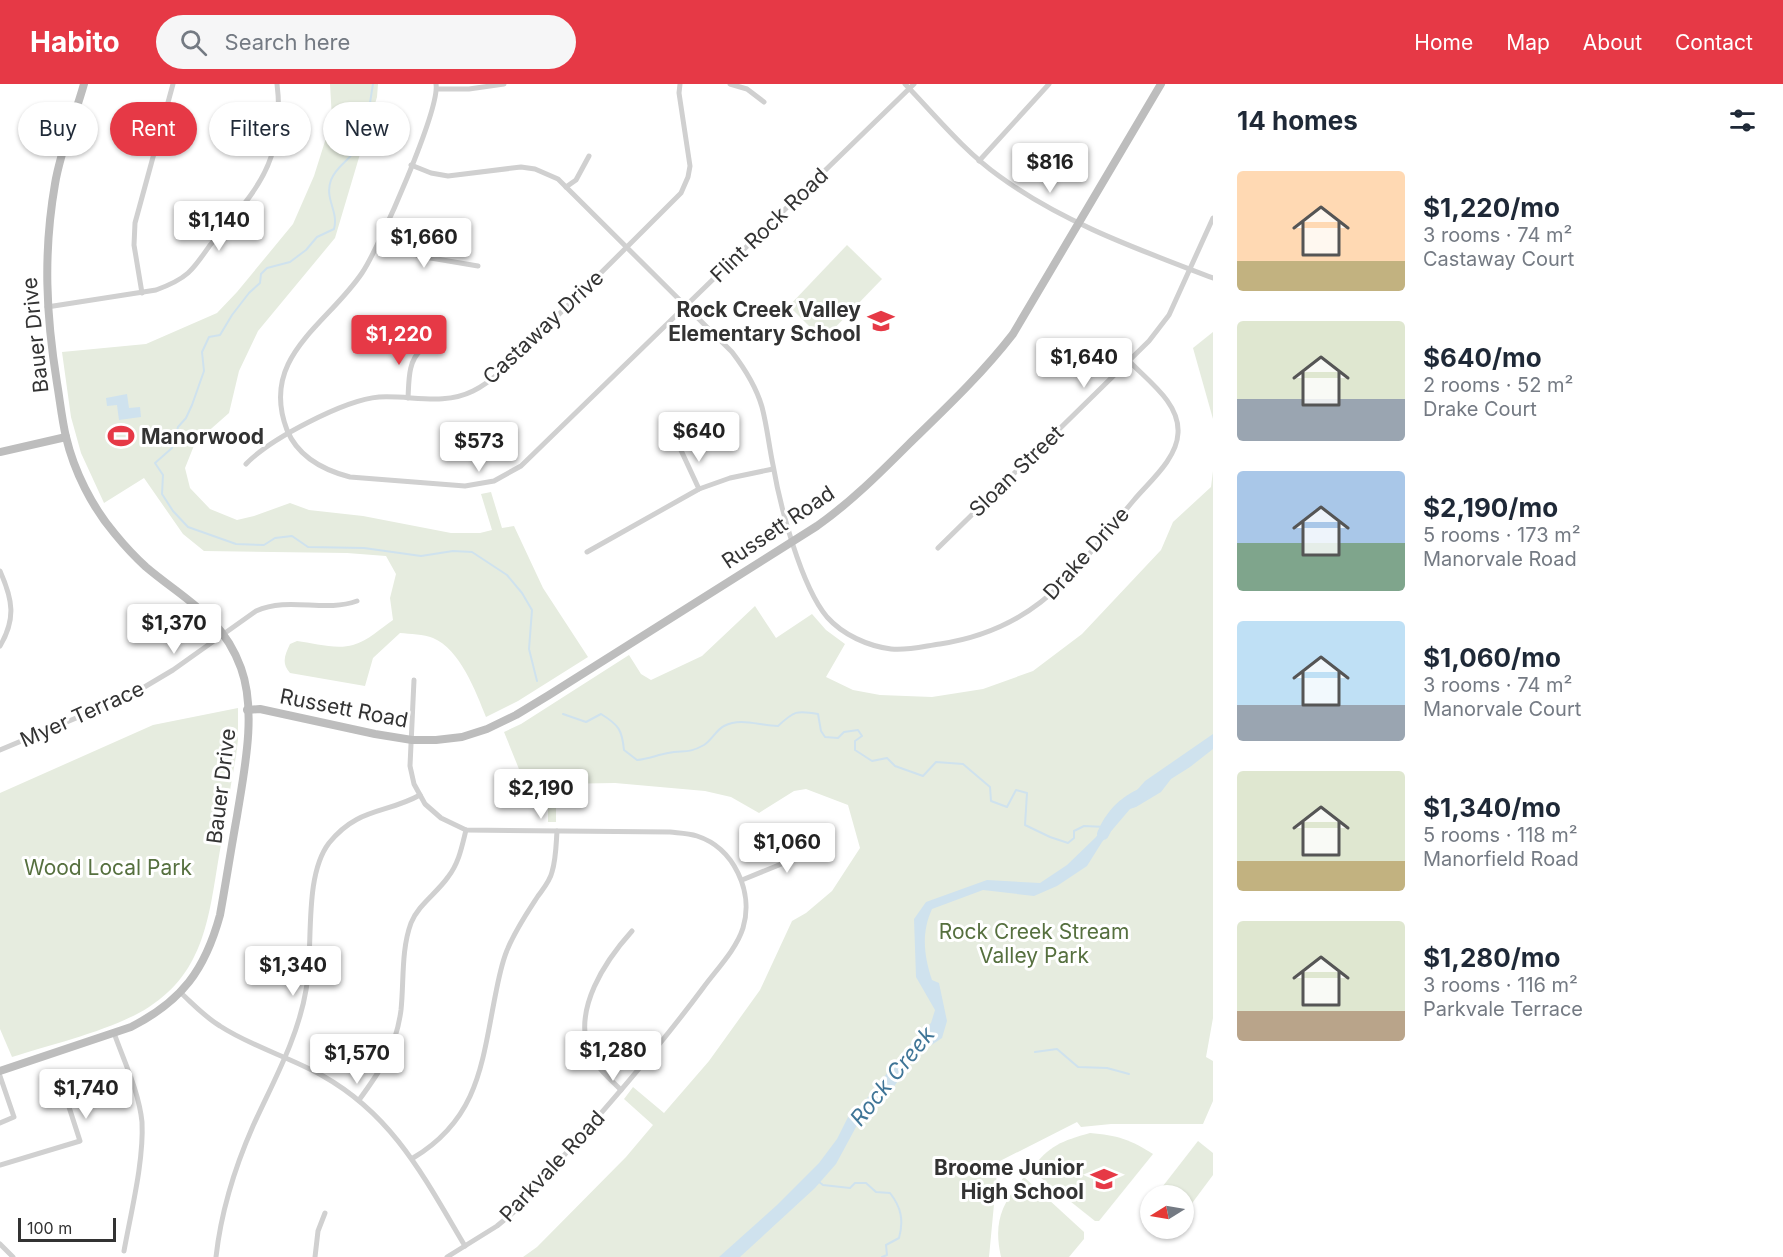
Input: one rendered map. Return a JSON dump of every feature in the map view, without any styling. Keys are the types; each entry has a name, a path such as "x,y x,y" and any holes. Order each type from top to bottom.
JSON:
{"street":[{"name":"Bauer Drive","path":"0,1123 14,1117 0,1074 150,1018 181,993 196,974 213,942 220,915 248,742 244,680 241,668 223,634 207,614 145,566 114,533 96,508 85,487 66,437 47,307 47,235 55,181 84,84"},
{"path":"142,292 134,245 135,224 173,84"},
{"path":"47,307 156,291 188,272 264,174 275,139 279,106 277,84"},
{"path":"437,87 469,89 504,84"},
{"name":"Castaway Drive","path":"246,464 266,446 338,409 361,400 379,397 424,400 447,398 461,396 482,386 681,193 690,166 679,93 680,84"},
{"path":"730,84 747,89 764,102"},
{"path":"979,161 1049,84"},
{"name":"Russett Road","path":"247,710 260,709 412,740 462,737 487,729 516,715 827,519 855,496 993,360 1014,334 1161,84"},
{"path":"909,86 979,161 1000,177 1079,223 1213,278"},
{"name":"Flint Rock Road","path":"437,87 432,113 381,239 355,283 297,347 282,378 281,414 289,434 296,446 317,465 333,473 350,477 465,486 494,481 520,466 909,86"},
{"path":"566,187 576,180 589,156"},
{"name":"Drake Drive","path":"411,165 448,176 521,167 558,179 732,351 749,376 762,406 773,469 792,542 816,602 828,618 861,642 891,649 917,648 977,636 1017,619 1043,601 1067,579 1175,447 1178,433 1176,414 1170,403 1129,362"},
{"name":"Sloan Street","path":"938,548 1149,341 1168,315 1213,218"},
{"path":"381,239 419,256 478,266"},
{"path":"408,398 412,362 421,350"},
{"path":"0,452 66,437"},
{"path":"679,446 699,489"},
{"path":"587,552 699,489 730,478 773,469"},
{"path":"0,572 10,595 12,613 0,646"},
{"name":"Myer Terrace","path":"0,750 131,695 172,670 256,611 269,605 333,607 357,601"},
{"path":"414,680 410,766 414,784 425,804 441,818 466,830 670,832 696,835 707,840 724,854 734,864 742,880 796,858 804,853 812,842"},
{"path":"216,1257 224,1213 238,1165 297,1027 310,966 314,880 320,859 329,844 346,825 378,810 420,795"},
{"path":"359,1100 381,1070 395,1037 401,1011 406,944 411,922 454,868 466,830"},
{"path":"412,1158 428,1149 448,1131 461,1115 471,1095 480,1070 507,949 519,925 552,875 556,856 556,831"},
{"name":"Parkvale Road","path":"447,1257 497,1226 515,1211 671,1030 738,941 746,913 742,880"},
{"path":"621,1090 600,1070 590,1051 585,1036 585,1013 604,968 617,947 633,931"},
{"path":"181,993 221,1027 323,1076 359,1100 390,1130 412,1158 465,1246"},
{"path":"114,1033 135,1090 142,1121 142,1143 124,1251"},
{"path":"0,1165 80,1141 69,1107"},
{"path":"315,1257 318,1231 325,1213"},
{"path":"0,1244 13,1257"}],"green space":[{"path":"330,84 378,84 376,102 331,102"},
{"path":"323,148 323,156 359,156 335,238 258,331 239,371 229,413 195,443 185,468 190,488 210,509 237,520 290,503 309,510 363,516 451,533 480,533 492,530 481,494 491,492 502,528 514,526 543,588 588,657 518,701 486,717 459,661 443,644 425,636 400,633 373,658 365,686 290,673 287,669 285,655 290,644 297,641 332,646 353,645 393,620 390,598 396,574 386,556 347,553 204,551 183,534 144,478 104,503 81,453 71,417 62,352 146,344 217,313 293,224 314,176"},
{"path":"847,245 882,279 823,340 789,306"},
{"path":"1213,332 1213,419 1193,348"},
{"name":"Rock Creek Stream Valley Park","path":"1213,471 1213,1018 1206,1057 1213,1061 1213,1101 1203,1124 1111,1124 1081,1127 1077,1122 998,1162 989,1257 523,1257 537,1247 626,1157 653,1125 624,1099 633,1087 664,1113 709,1061 760,990 792,921 806,913 832,891 860,848 848,805 806,789 794,791 759,813 731,797 705,791 615,783 556,784 556,822 548,822 548,784 525,784 504,732 521,724 629,655 641,674 651,680 702,656 755,606 776,638 812,614 826,630 845,644 826,677 853,690 880,695 932,697 983,689 1033,671 1082,634 1161,550 1173,522 1211,487"},
{"name":"Wood Local Park","path":"238,708 236,756 212,899 201,940 182,977 168,993 149,1007 118,1023 12,1057 0,1029 0,793 153,725"},
{"path":"1090,1133 1123,1139 1153,1154 1099,1221 1095,1221 1031,1170 1050,1149"},
{"path":"1198,1141 1213,1153 1213,1175 1194,1201 1194,1185 1164,1185"},
{"path":"1024,1177 1084,1232 1084,1239 1069,1257 1001,1257 998,1233 1001,1214 1010,1196"}],"water":[{"path":"127,394 129,408 140,407 141,417 119,420 117,405 107,406 106,398"},
{"path":"1213,734 1213,749 1171,779 1161,792 1130,809 1102,842 1087,866 1057,886 1034,896 983,890 932,909 926,927 925,944 929,971 932,980 939,983 947,1021 942,1038 915,1056 891,1091 879,1100 856,1127 836,1164 815,1188 740,1257 719,1257 777,1205 819,1163 837,1139 852,1109 860,1107 917,1036 931,1023 935,1010 916,977 914,919 926,902 987,880 1040,883 1067,865 1095,838 1145,781"}],"waterway":[{"path":"373,84 360,143 354,153 334,174 329,187 335,216 334,229 317,237 306,250 290,262 267,268 261,274 260,283 232,315 220,335 209,337 202,352 204,371 192,405 186,418 178,427 172,448 155,463 163,475 162,494 173,511 188,527 236,544 264,545 275,538 292,536 308,547 364,548 421,556 453,551 472,552 507,575 532,610 529,649 537,681"},
{"path":"563,714 586,722 601,714 616,725 621,733 624,750 637,760 694,750 704,745 721,728 730,723 744,722 778,726 796,713 818,714 821,731 825,737 838,738 844,732 858,730 862,736 855,741 855,750 872,761 887,758 895,766 923,776 936,762 963,764 990,787 991,801 1007,807 1016,790 1027,793 1025,825 1050,837 1068,843 1074,838 1074,831 1084,826 1106,827"},
{"name":"Rock Creek","path":"1103,834 1119,810 1142,794"},
{"path":"1035,1052 1057,1049 1078,1067 1107,1068 1129,1074"},
{"path":"819,1182 823,1185 850,1188 855,1183 866,1183 876,1192 890,1193 897,1203 900,1214 900,1231 899,1238 886,1245 887,1255 882,1257"}],"place":[{"name":"Rock Creek Valley Elementary School","path":"881,321"},
{"name":"Manorwood","path":"121,436"},
{"name":"Broome Junior High School","path":"1104,1179"}]}
